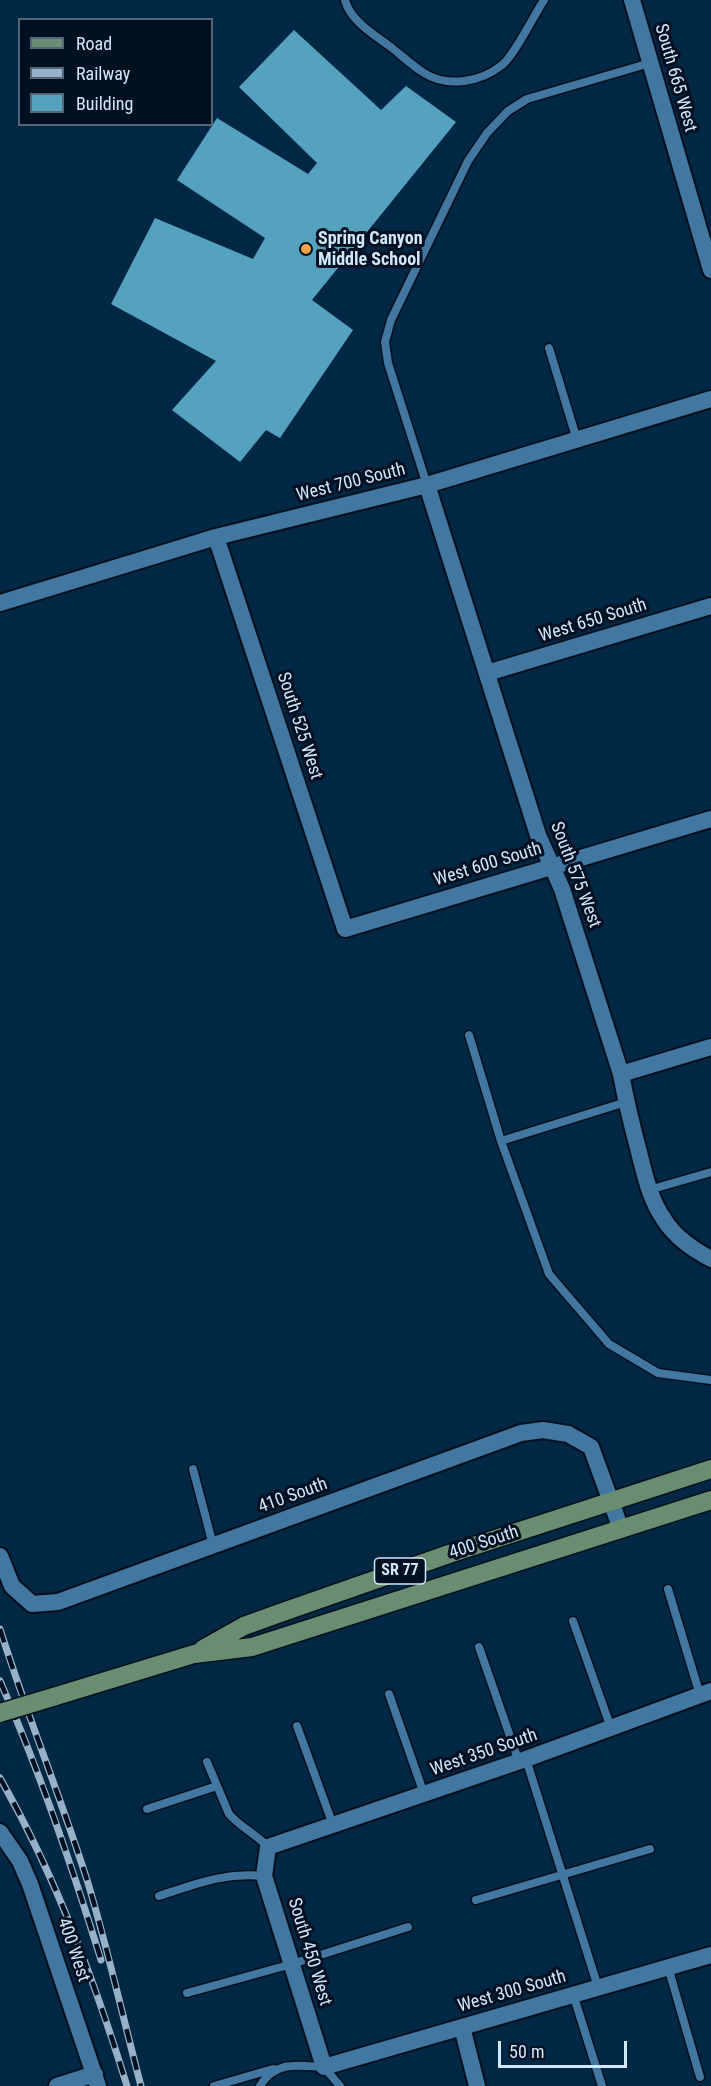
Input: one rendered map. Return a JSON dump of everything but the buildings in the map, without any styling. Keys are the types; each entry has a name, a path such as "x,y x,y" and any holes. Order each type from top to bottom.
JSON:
{"main road":[{"name":"400 South","path":"194,1654 244,1626 449,1554 711,1469"},
{"name":"400 South","path":"0,1713 194,1654 252,1647 711,1500"}],"street":[{"name":"South 665 West","path":"632,0 711,270"},
{"name":"West 700 South","path":"0,603 216,537 427,485 711,399"},
{"name":"South 575 West","path":"427,485 538,836 562,889 621,1074 649,1190 670,1228 711,1260"},
{"name":"South 525 West","path":"216,537 345,928"},
{"name":"West 650 South","path":"487,672 711,606"},
{"name":"West 600 South","path":"345,928 711,819"},
{"path":"621,1074 711,1047"},
{"name":"410 South","path":"0,1556 12,1586 32,1604 58,1602 521,1433 543,1430 568,1434 591,1447 612,1502"},
{"path":"612,1502 621,1528"},
{"name":"West 350 South","path":"268,1847 523,1760 705,1693"},
{"name":"400 West","path":"0,1832 20,1862 30,1884 96,2080"},
{"name":"South 450 West","path":"268,1847 264,1876 324,2067"},
{"name":"West 300 South","path":"324,2067 711,1955"},
{"path":"462,2027 477,2086"},
{"path":"57,2086 96,2080"}],"lane":[{"path":"345,0 352,15 366,28 425,74 440,80 456,82 474,80 503,65 544,0"},
{"path":"427,485 391,374 385,342 391,320 468,161 487,133 508,111 527,99 651,63"},
{"path":"549,348 577,440"},
{"path":"470,1035 501,1141 549,1274 609,1344 658,1372 711,1380"},
{"path":"501,1141 626,1102"},
{"path":"649,1190 711,1172"},
{"path":"193,1469 213,1545"},
{"path":"668,1589 705,1693"},
{"path":"573,1621 611,1728"},
{"path":"478,1647 523,1760 563,1875 598,1987"},
{"path":"389,1694 424,1794"},
{"path":"297,1726 333,1825"},
{"path":"207,1762 229,1814 259,1837 268,1847"},
{"path":"147,1809 218,1786"},
{"path":"476,1900 650,1849"},
{"path":"159,1896 222,1876 245,1874 264,1876"},
{"path":"187,1993 292,1964 408,1927"},
{"path":"668,1967 700,2077"},
{"path":"573,1994 602,2086"},
{"path":"214,2086 291,2066 324,2067 340,2086"},
{"path":"260,2086 263,2080 277,2068"}],"railway":[{"path":"0,1629 88,1883 141,2086"},
{"path":"0,1681 55,1819 101,1960"},
{"path":"0,1778 38,1852 72,1928 127,2086"}],"place":[{"name":"Spring Canyon Middle School","path":"306,249"}]}
